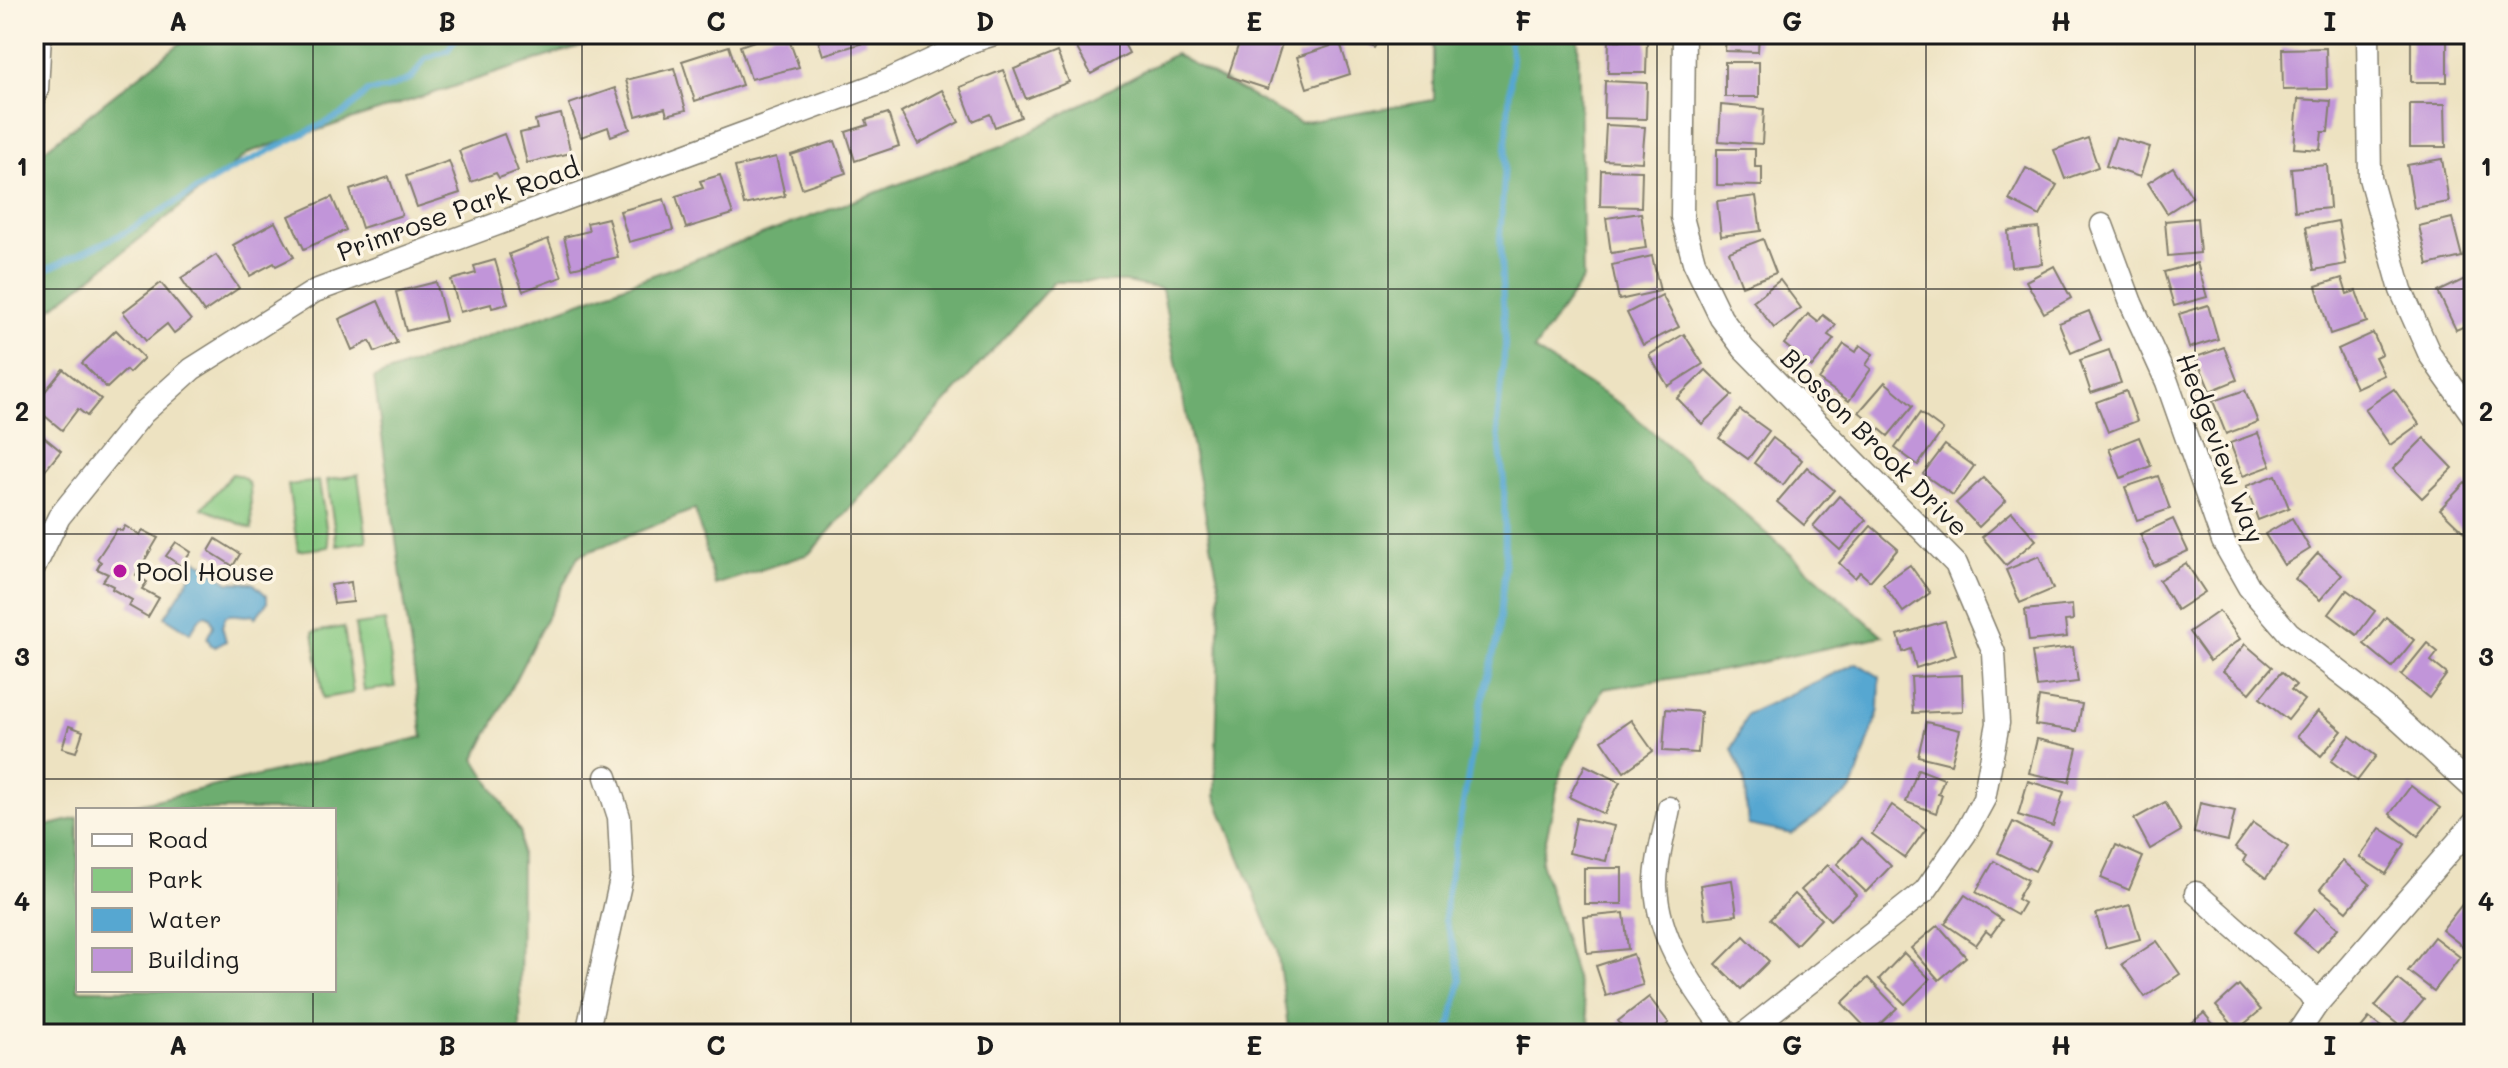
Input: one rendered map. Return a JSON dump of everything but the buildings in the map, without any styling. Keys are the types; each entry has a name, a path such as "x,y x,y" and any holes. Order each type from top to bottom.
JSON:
{"street":[{"path":"34,97 40,34"},
{"name":"Primrose Park Road","path":"34,568 59,517 143,413 192,369 315,291 889,80 971,38 994,34"},
{"name":"Blosson Brook Drive","path":"1684,34 1682,217 1694,262 1721,318 1744,349 1956,564 1994,653 1998,723 1984,799 1965,834 1925,891 1744,1034"},
{"path":"2368,34 2370,178 2401,290 2430,355 2474,417"},
{"name":"Hedgeview Way","path":"2102,225 2131,303 2167,382 2223,541 2249,587 2289,633 2385,707 2474,789"},
{"path":"587,1034 622,875 619,817 606,777"},
{"path":"1669,808 1656,885 1664,933 1684,974 1727,1034"},
{"path":"2297,1034 2317,1004 2474,823"},
{"path":"2196,893 2308,992 2317,1004"}],"green space":[{"path":"192,34 618,34 250,152 34,322 34,158"},
{"path":"1434,34 1578,34 1583,279 1534,350 1623,406 1883,636 1720,671 1603,689 1561,771 1541,862 1593,1034 1289,1034 1277,950 1215,796 1220,590 1162,289 1125,282 1054,282 809,554 715,585 695,509 578,556 475,759 521,833 520,1034 34,1034 34,829 76,818 76,992 336,992 336,808 121,808 423,737 374,378 1007,144 1175,54 1300,123 1434,100"},
{"path":"232,474 243,478 250,487 252,529 202,508"},
{"path":"358,475 367,541 337,546 327,480"},
{"path":"319,481 329,547 298,551 288,485"},
{"path":"385,621 395,687 364,691 355,625"},
{"path":"344,627 353,693 323,698 313,632"}],"water":[{"path":"196,560 228,582 253,583 267,596 267,603 255,618 253,615 226,616 222,626 226,641 215,647 207,638 213,626 210,617 205,615 200,618 190,633 165,617 195,570"},
{"path":"1857,663 1880,677 1879,710 1852,790 1792,834 1748,825 1744,778 1732,749 1747,714"}],"waterway":[{"path":"34,284 47,269 124,233 229,171 345,113 368,91 386,89 412,78 425,59 448,50 459,34"},
{"path":"1448,1034 1461,981 1458,960 1445,920 1446,897 1482,700 1498,637 1505,566 1504,481 1497,424 1505,345 1500,238 1512,57 1508,34"}],"place":[{"name":"Pool House","path":"120,571"}]}
